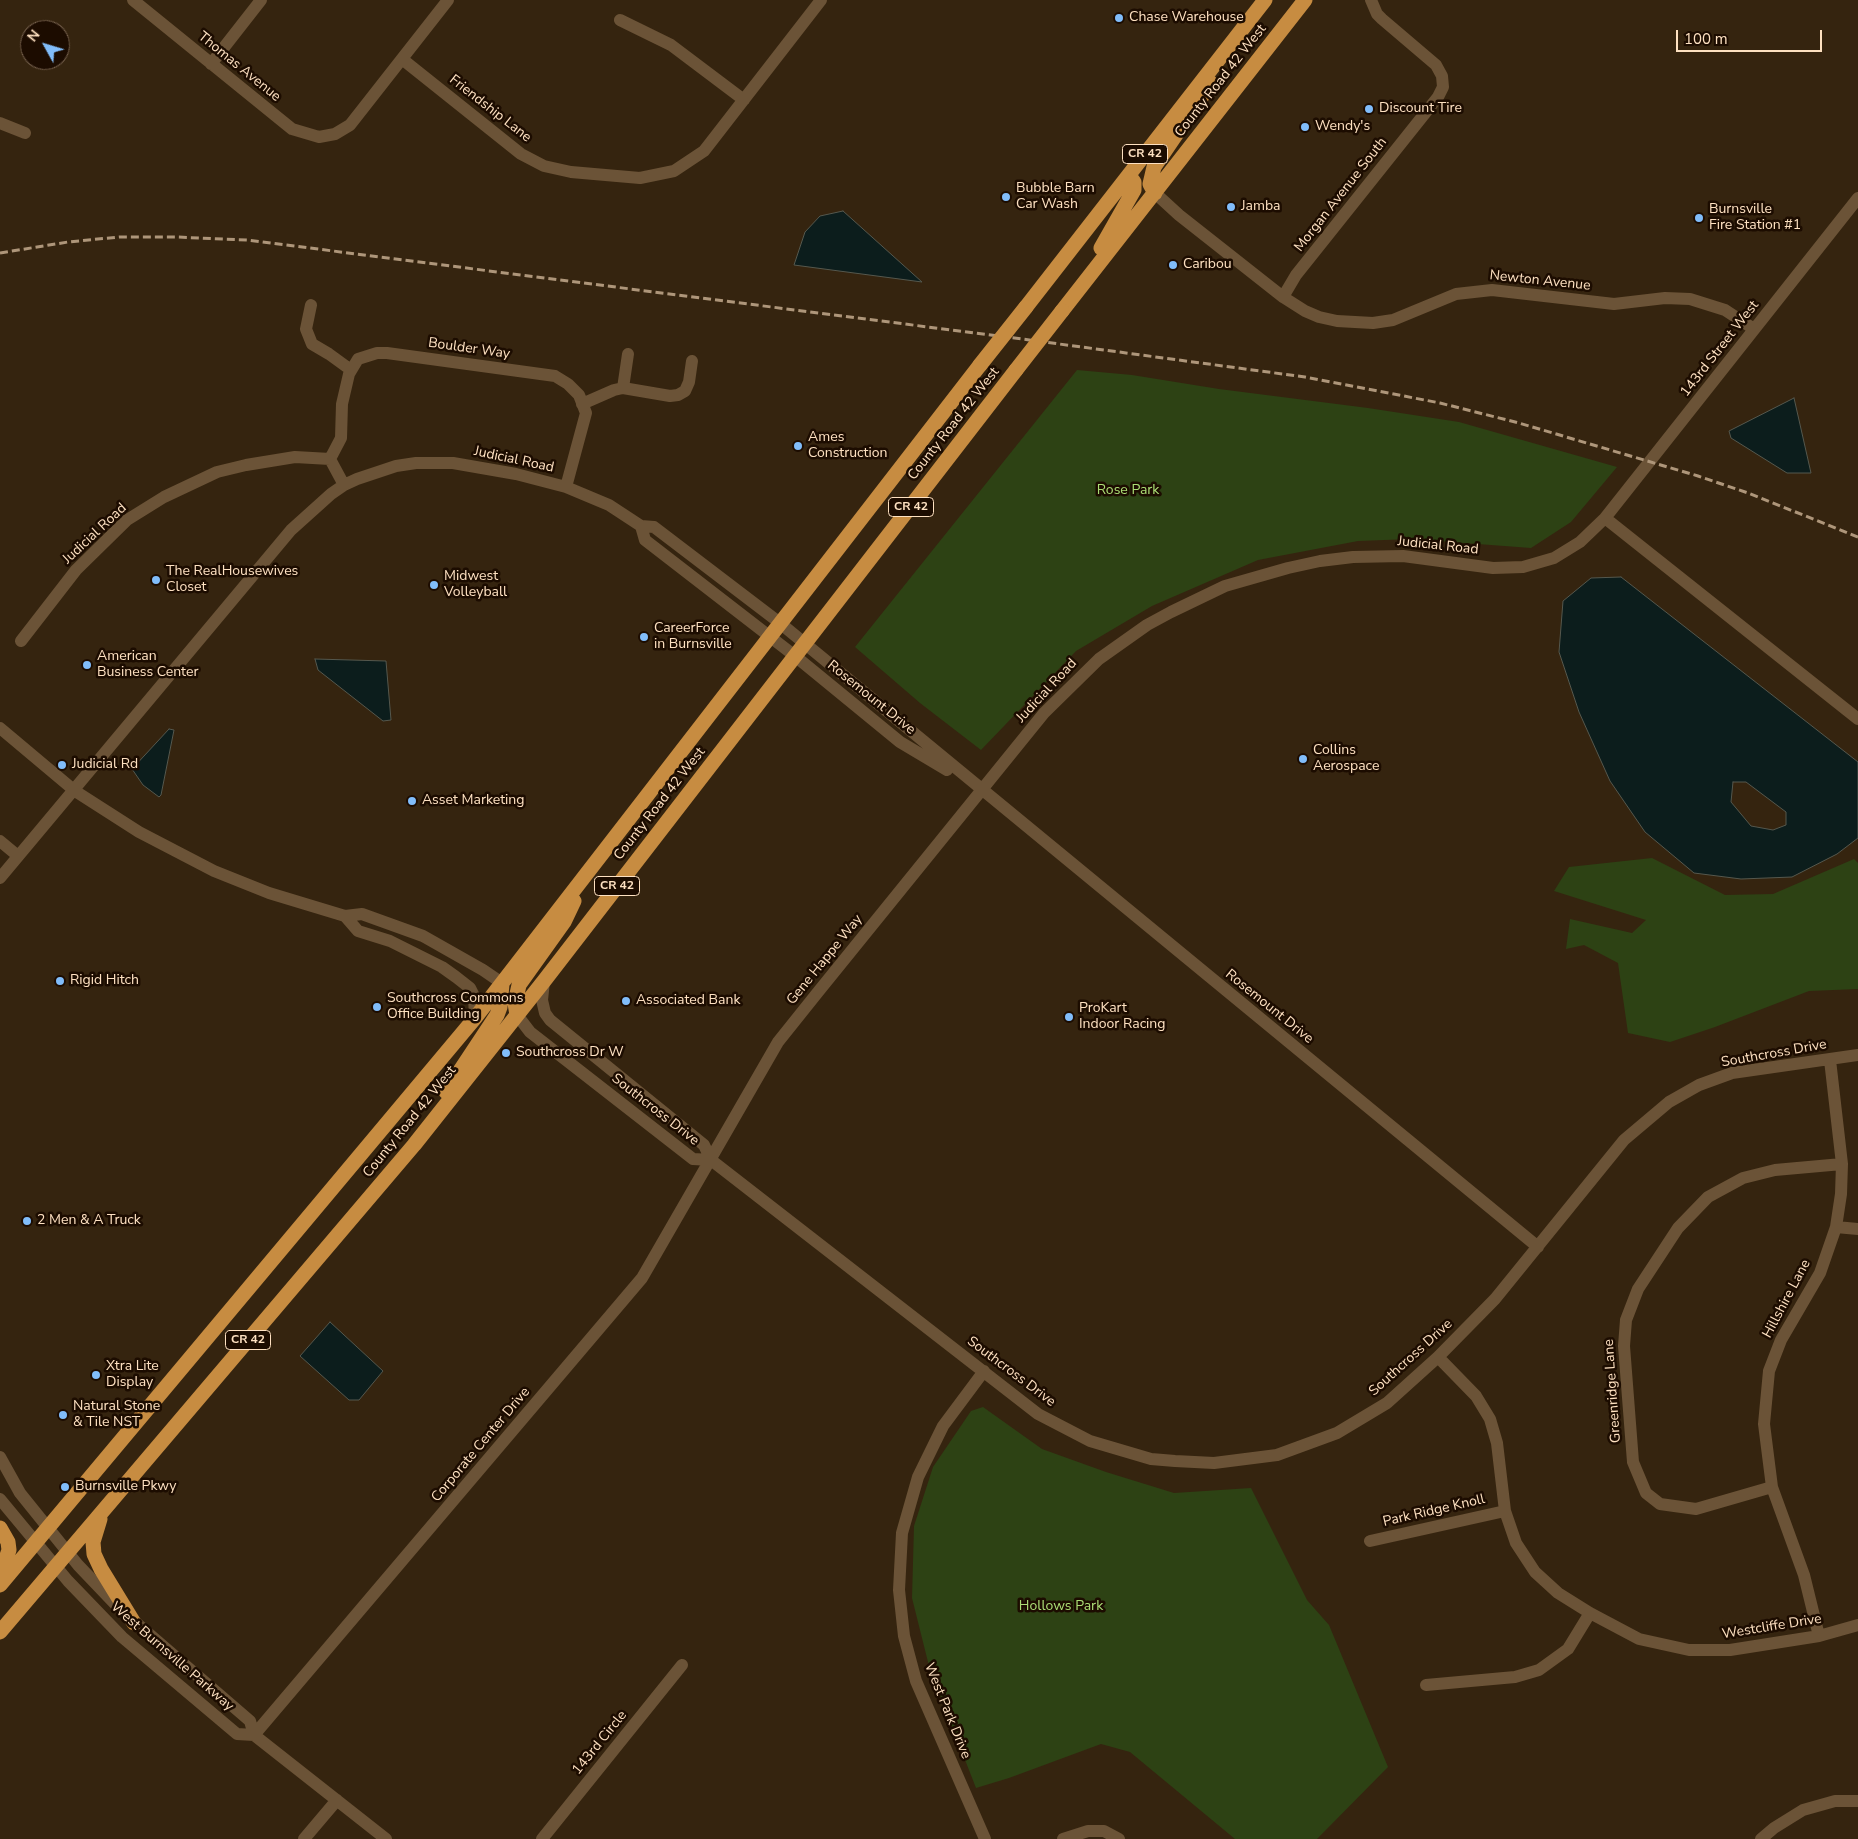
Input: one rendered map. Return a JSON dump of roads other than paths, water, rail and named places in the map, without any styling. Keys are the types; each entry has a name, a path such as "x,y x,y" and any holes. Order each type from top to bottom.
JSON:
{"highway":[{"name":"County Road 42 West","path":"0,1632 414,1145 544,981 1304,0"},
{"name":"County Road 42 West","path":"0,1584 475,1018 1262,4"},
{"path":"1155,192 1150,184 1154,167 1200,101 1262,4"},
{"path":"1062,311 1130,201 1134,190 1134,182 1129,175"},
{"path":"517,1015 515,1003 519,985 564,922 586,875"},
{"path":"414,1145 456,1075 497,1014 500,1007 502,983"},
{"path":"102,1512 93,1542 94,1554 100,1569 134,1623"},
{"path":"0,1528 8,1542 9,1550 0,1576"}],"street":[{"name":"Thomas Avenue","path":"133,0 292,129 319,137 335,134 350,125 402,59"},
{"path":"211,64 261,0"},
{"path":"402,59 448,0"},
{"name":"Friendship Lane","path":"402,59 521,154 544,166 572,172 640,178 674,171 704,151 821,0"},
{"name":"Morgan Avenue South","path":"1283,297 1296,276 1438,97 1443,87 1442,76 1436,65 1382,20 1371,0"},
{"path":"620,20 671,44 744,100"},
{"path":"0,123 25,133"},
{"name":"Newton Avenue","path":"1155,192 1179,215 1283,297 1304,311 1319,317 1354,324 1373,323 1393,320 1456,294 1473,291 1508,291 1614,304 1680,298 1700,301 1725,310 1754,329"},
{"name":"143rd Street West","path":"1605,518 1858,198"},
{"path":"311,305 306,329 312,344 330,354 351,370 342,404 340,438 330,459 344,485"},
{"name":"Boulder Way","path":"351,370 358,359 377,353 387,353 555,376 568,384 579,395 582,404"},
{"path":"623,388 628,354"},
{"path":"566,487 586,413 582,404 623,388 670,396 678,395 685,390 689,382 692,361"},
{"name":"Judicial Road","path":"21,640 76,570 127,520 164,496 217,472 246,465 294,457 330,459"},
{"name":"Judicial Road","path":"0,878 75,791 291,530 344,485 396,466 434,462 453,463 516,474 566,487 610,505 641,526 654,527 780,623 800,650"},
{"path":"1605,518 1858,719"},
{"name":"Judicial Road","path":"981,790 1044,713 1099,659 1147,625 1225,586 1288,568 1353,558 1403,556 1493,568 1523,568 1554,558 1580,542 1605,518"},
{"name":"Judicial Road","path":"641,526 645,540 770,637 800,650"},
{"name":"Rosemount Drive","path":"800,650 981,790 1538,1247"},
{"path":"0,728 75,791 139,832 214,871 269,893 345,916 362,914 423,936 502,983"},
{"name":"Gene Happe Way","path":"711,1160 778,1042 981,790"},
{"path":"0,841 18,856"},
{"path":"345,916 358,931 390,941 456,976 470,988 474,996 475,1018"},
{"name":"Southcross Drive","path":"544,981 542,1000 545,1013 550,1020 704,1145 711,1160 1038,1414 1090,1441 1151,1459 1214,1463 1277,1455 1337,1433 1387,1403 1438,1357 1494,1299 1624,1140 1669,1102 1700,1085 1732,1073 1858,1055"},
{"name":"Southcross Drive","path":"517,1015 530,1032 693,1159 711,1160"},
{"name":"Hillshire Lane","path":"1818,1636 1804,1575 1772,1487 1764,1424 1769,1371 1781,1340 1820,1273 1836,1227 1841,1194 1842,1164 1830,1060"},
{"name":"Corporate Center Drive","path":"254,1735 642,1278 711,1160"},
{"name":"Greenridge Lane","path":"1772,1487 1696,1509 1660,1504 1646,1493 1633,1462 1624,1346 1626,1320 1638,1288 1678,1228 1708,1197 1743,1178 1775,1170 1842,1164"},
{"path":"1836,1227 1858,1229"},
{"name":"Westcliffe Drive","path":"1438,1357 1476,1396 1490,1419 1497,1443 1505,1511 1516,1543 1535,1572 1558,1593 1590,1613 1639,1638 1689,1650 1730,1650 1818,1636 1858,1625"},
{"name":"West Park Drive","path":"984,1371 943,1426 918,1477 902,1533 899,1590 904,1636 916,1681 985,1839"},
{"name":"West Burnsville Parkway","path":"0,1457 20,1494 68,1552 119,1608 134,1623 250,1720 254,1735"},
{"name":"West Burnsville Parkway","path":"0,1499 56,1566 122,1637 237,1734 254,1735 386,1839"},
{"name":"Park Ridge Knoll","path":"1370,1541 1505,1511"},
{"path":"1426,1685 1515,1677 1539,1670 1568,1649 1590,1613"},
{"name":"143rd Circle","path":"542,1839 682,1665"},
{"path":"304,1839 338,1800"},
{"path":"1761,1839 1774,1828 1803,1810 1835,1801 1858,1801"},
{"path":"1063,1839 1088,1831 1104,1831 1119,1839"}],"railway":[{"path":"0,253 68,242 119,237 247,240 1305,377 1440,403 1519,423 1698,476 1748,493 1858,537"}],"place":[{"name":"Chase Warehouse","path":"1119,18"},
{"name":"Discount Tire","path":"1369,109"},
{"name":"Wendy's","path":"1305,127"},
{"name":"Bubble Barn Car Wash","path":"1006,197"},
{"name":"Jamba","path":"1231,207"},
{"name":"Burnsville Fire Station #1","path":"1699,218"},
{"name":"Caribou","path":"1173,265"},
{"name":"Ames Construction","path":"798,446"},
{"name":"The RealHousewives Closet","path":"156,580"},
{"name":"Midwest Volleyball","path":"434,585"},
{"name":"CareerForce in Burnsville","path":"644,637"},
{"name":"American Business Center","path":"87,665"},
{"name":"Collins Aerospace","path":"1303,759"},
{"name":"Judicial Rd","path":"62,765"},
{"name":"Asset Marketing","path":"412,801"},
{"name":"Rigid Hitch","path":"60,981"},
{"name":"Associated Bank","path":"626,1001"},
{"name":"Southcross Commons Office Building","path":"377,1007"},
{"name":"ProKart Indoor Racing","path":"1069,1017"},
{"name":"Southcross Dr W","path":"506,1053"},
{"name":"2 Men & A Truck","path":"27,1221"},
{"name":"Xtra Lite Display","path":"96,1375"},
{"name":"Natural Stone & Tile NST","path":"63,1415"},
{"name":"Burnsville Pkwy","path":"65,1487"}],"park label":[{"name":"Rose Park","path":"1128,491"},
{"name":"Hollows Park","path":"1061,1607"}]}
